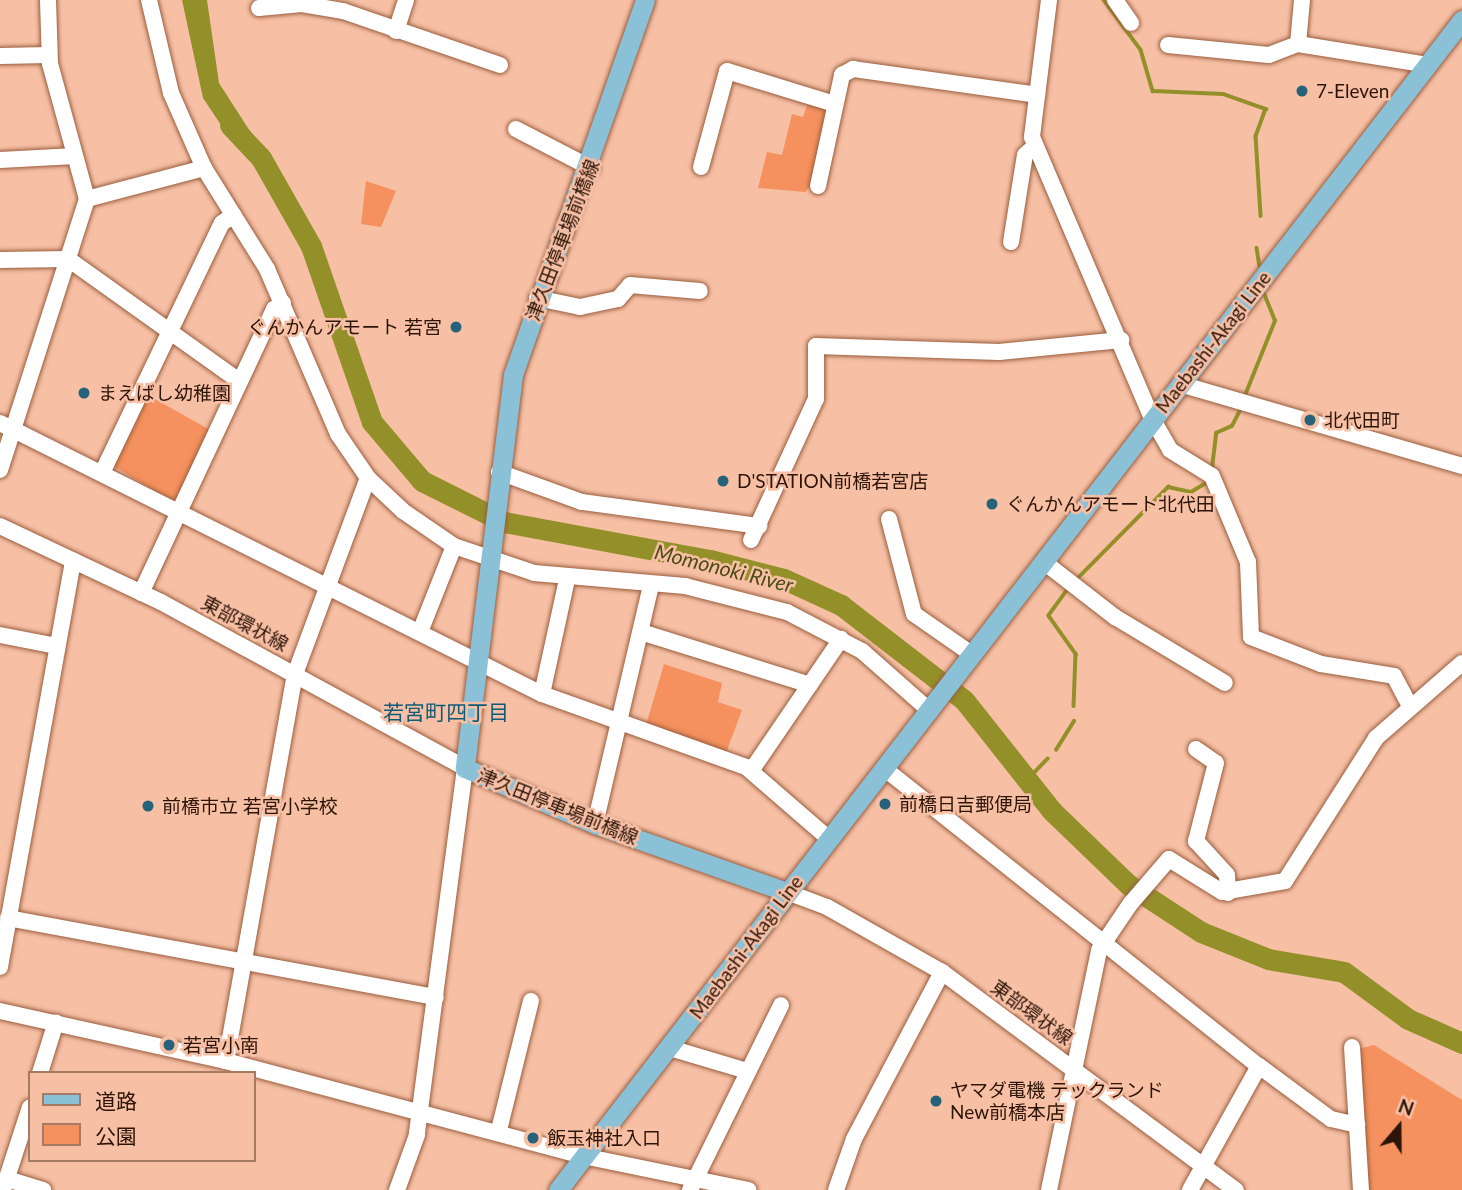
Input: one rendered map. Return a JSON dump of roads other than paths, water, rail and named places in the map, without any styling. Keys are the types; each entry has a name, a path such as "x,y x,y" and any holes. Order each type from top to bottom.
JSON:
{"main road":[{"name":"津久田停車場前橋線","path":"645,0 591,168 537,298 513,375 465,768 594,824 787,892"},
{"name":"Maebashi-Akagi Line","path":"558,1190 1462,20"}],"street":[{"path":"0,470 7,427 87,199 48,55 48,0"},
{"path":"149,0 171,93 204,168 234,215 283,303 338,434 368,478 454,546 490,550 567,579 651,585 756,600 841,639 932,707"},
{"path":"396,31 406,0"},
{"path":"1049,0 1044,80 1037,95 1035,146 1121,340 1153,420 1170,450 1212,476 1248,562 1251,637 1321,664 1394,676 1410,706"},
{"path":"1115,0 1131,23"},
{"path":"1302,0 1303,45"},
{"path":"259,8 307,4 500,65"},
{"path":"1168,45 1269,55 1303,45 1427,65"},
{"path":"0,56 48,55"},
{"path":"818,186 842,75 853,69 1037,95"},
{"path":"701,167 727,71 835,104"},
{"path":"516,129 591,168"},
{"path":"1011,242 1025,155 1035,146"},
{"path":"0,160 75,156"},
{"path":"87,199 204,168"},
{"path":"102,473 222,223 234,215"},
{"path":"0,260 68,259 239,381"},
{"path":"537,298 580,307 618,299 630,285 700,291"},
{"path":"141,593 274,309 283,303"},
{"path":"499,478 582,502 755,533 816,399 816,346 999,352 1121,340"},
{"path":"1180,384 1462,466"},
{"path":"7,427 542,694 751,771 829,839"},
{"path":"226,1060 295,674 326,584 368,478"},
{"path":"889,519 914,614 969,660"},
{"name":"東部環状線","path":"0,526 141,593 465,768"},
{"path":"420,632 454,546"},
{"path":"0,967 73,560"},
{"path":"1044,562 1115,617 1225,683"},
{"path":"542,694 567,579"},
{"path":"594,824 651,585"},
{"path":"641,632 810,685"},
{"path":"0,635 56,646"},
{"path":"751,771 841,639"},
{"path":"1049,1190 1102,941 1130,903 1163,862 1169,859 1200,883 1228,893 1289,878 1376,738 1462,663"},
{"path":"1196,749 1216,763 1196,841 1227,876 1228,893"},
{"path":"397,1190 413,1156 421,1111 465,768"},
{"path":"885,769 1259,1066 1331,1119 1357,1125"},
{"name":"東部環状線","path":"787,892 827,907 942,972 1236,1190"},
{"path":"8,918 436,997"},
{"path":"836,1190 854,1139 942,972"},
{"path":"499,1130 531,1001"},
{"path":"693,1184 781,1005"},
{"path":"0,1012 226,1060 499,1130 583,1156 693,1184 749,1190"},
{"path":"41,1071 56,1022"},
{"path":"1352,1047 1361,1190"},
{"path":"670,1048 747,1071"},
{"path":"1190,1190 1206,1167 1259,1066"},
{"path":"28,1114 5,1184 43,1190"}],"waterway":[{"path":"1104,0 1141,50 1153,91 1223,94 1266,109 1256,136 1261,216"},
{"name":"Momonoki River","path":"230,125 261,158 311,246 372,422 422,481 504,522 710,560 784,579 841,605 964,700 1052,811 1129,885 1201,932 1268,959 1344,972 1408,1019 1462,1043"},
{"path":"1257,248 1260,266"},
{"path":"1244,398 1275,321 1263,292"},
{"path":"1212,468 1216,433 1232,426 1241,408"},
{"path":"1079,577 1168,487 1191,492 1206,483"},
{"path":"1069,588 1049,616 1076,654 1074,706"},
{"path":"1056,750 1074,721"},
{"path":"1028,779 1047,759"}],"place":[{"name":"7-Eleven","path":"1302,91"},
{"name":"ぐんかんアモート 若宮","path":"456,327"},
{"name":"まえばし幼稚園","path":"84,393"},
{"name":"北代田町","path":"1310,420"},
{"name":"D'STATION前橋若宮店","path":"723,481"},
{"name":"ぐんかんアモート北代田","path":"992,504"},
{"name":"前橋日吉郵便局","path":"885,804"},
{"name":"前橋市立 若宮小学校","path":"148,806"},
{"name":"若宮小南","path":"169,1045"},
{"name":"ヤマダ電機 テックランド New前橋本店","path":"936,1101"},
{"name":"飯玉神社入口","path":"533,1138"}],"district":[{"name":"若宮町四丁目","path":"446,712"}]}
